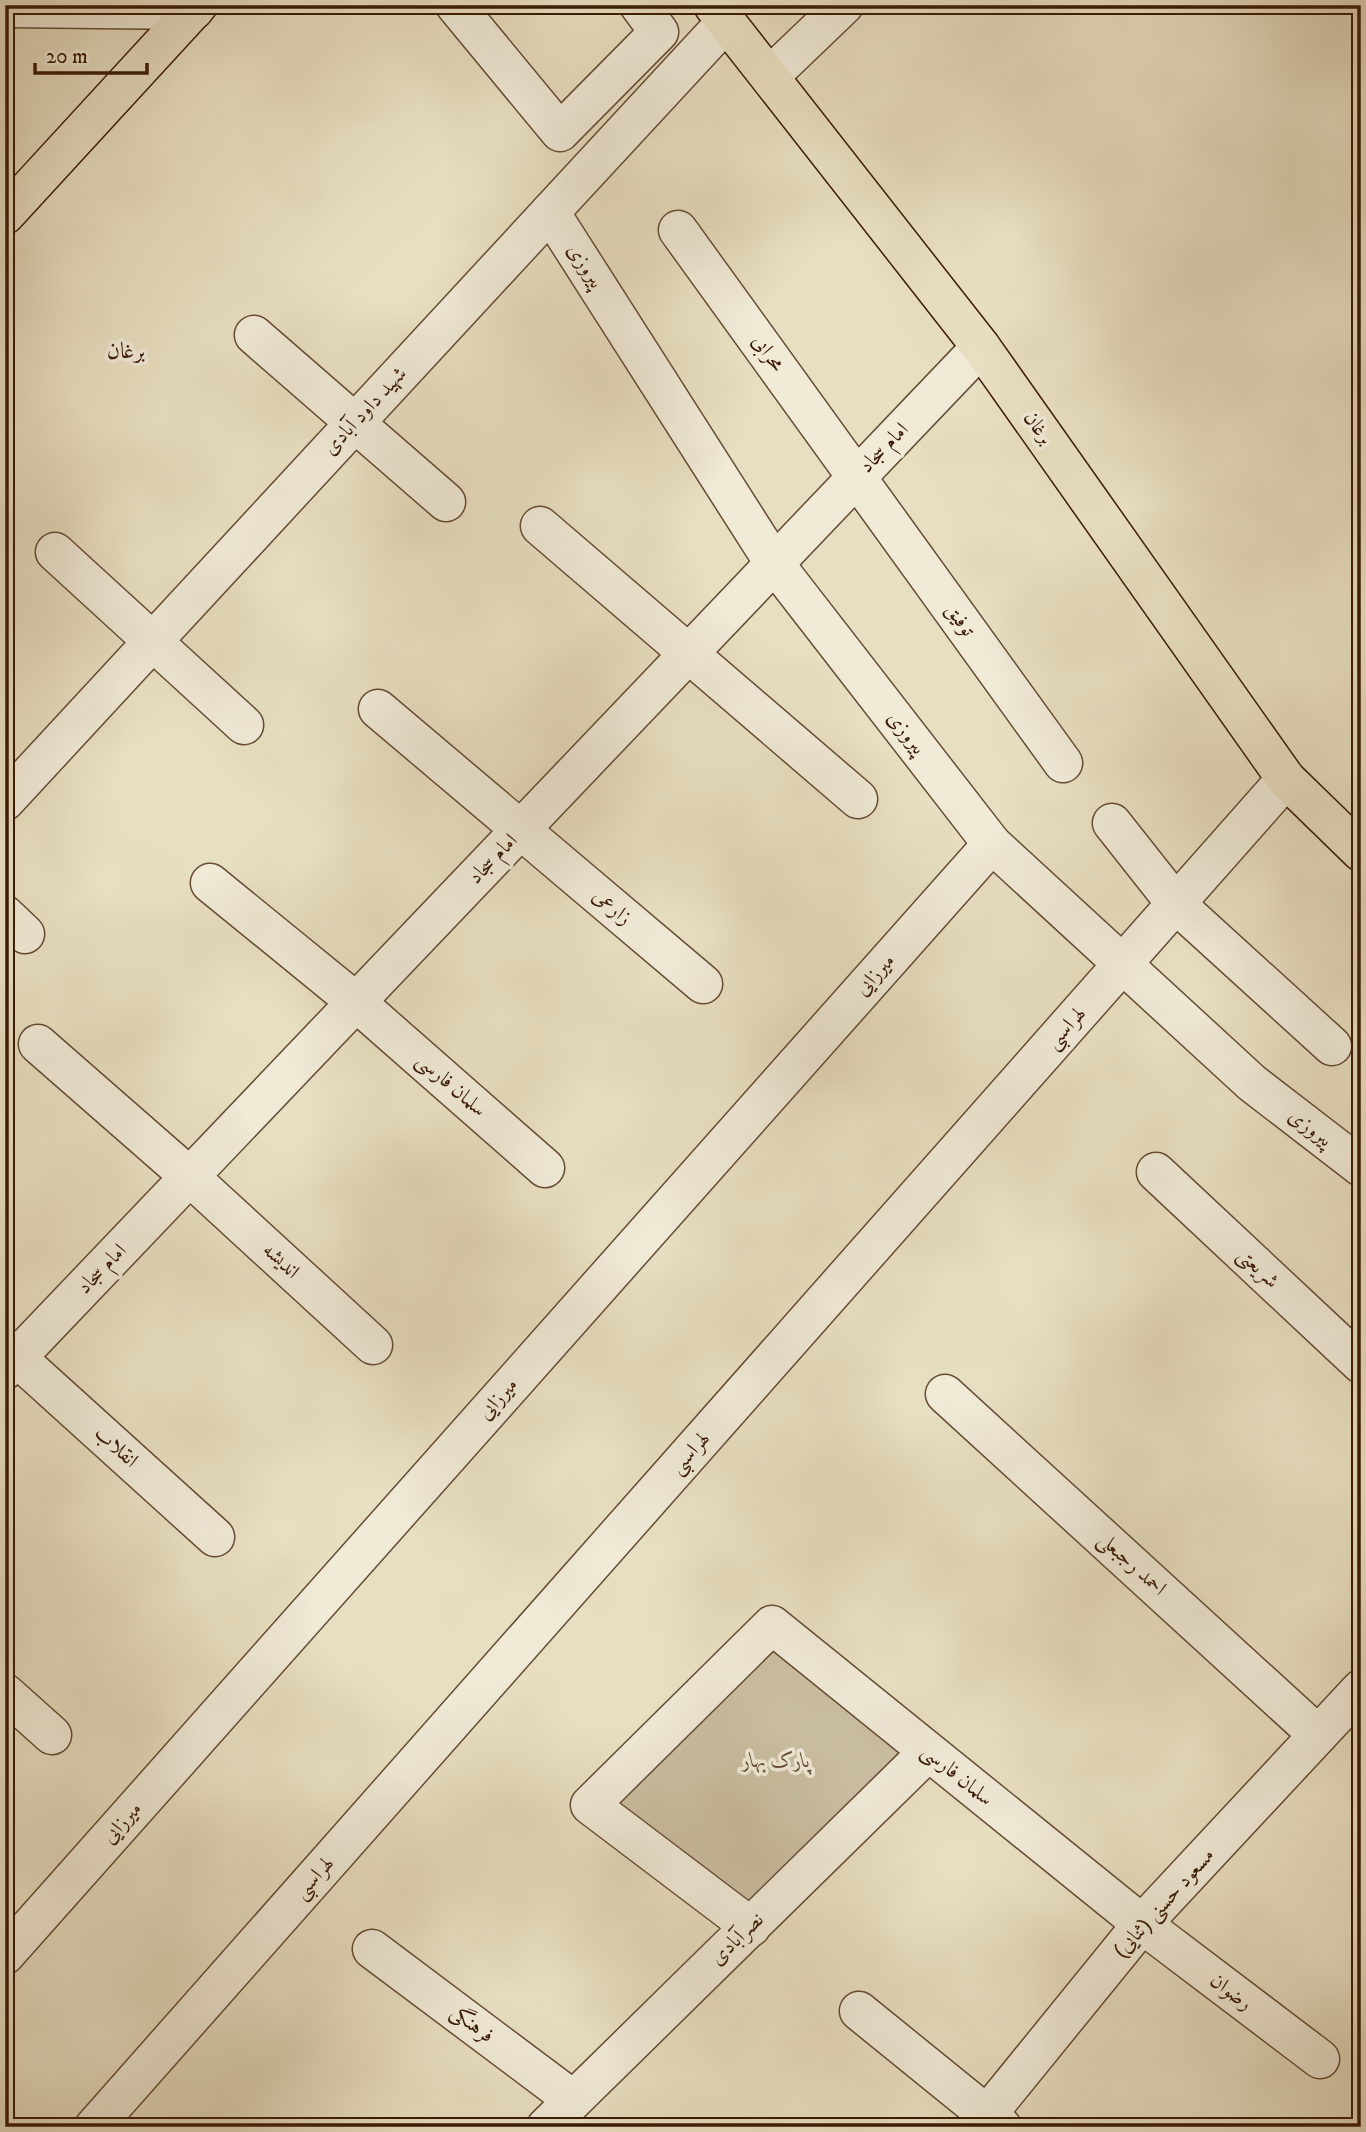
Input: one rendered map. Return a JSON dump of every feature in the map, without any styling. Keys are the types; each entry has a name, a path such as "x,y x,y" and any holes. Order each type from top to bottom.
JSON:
{"main road":[{"path":"5,215 196,8"},
{"name":"برغان","path":"720,13 981,347 1286,779 1361,852"}],"street":[{"path":"455,5 561,132 659,32 639,5"},
{"path":"771,75 844,5"},
{"path":"5,8 196,8"},
{"name":"شهید داود آبادی","path":"5,801 550,212 720,13"},
{"name":"پیروزی","path":"550,212 774,563 992,844 1121,966 1252,1083 1361,1167"},
{"name":"محرابی","path":"678,230 858,476"},
{"path":"254,335 446,502"},
{"name":"امام سجاد","path":"9,1358 190,1177 981,347"},
{"name":"توفیق","path":"858,476 1063,763"},
{"path":"540,526 690,652 858,799"},
{"path":"55,552 154,640 244,726"},
{"name":"زارعی","path":"378,709 703,984"},
{"name":"لهراسبی","path":"94,2127 1286,779"},
{"path":"1112,823 1176,904 1332,1046"},
{"name":"میرزایی","path":"5,1955 992,844"},
{"name":"سلمان فارسی","path":"210,883 356,1002 545,1168"},
{"name":"اندیشه","path":"38,1044 190,1177 373,1345"},
{"name":"شریعتی","path":"1156,1172 1361,1364"},
{"name":"انقلاب","path":"9,1358 215,1537"},
{"name":"احمد رجبعلی","path":"946,1394 1318,1735"},
{"name":"سلمان فارسی","path":"751,1927 590,1805 772,1625 1142,1924"},
{"path":"5,1693 52,1734"},
{"name":"مسعود حسنی (ثنایی)","path":"989,2123 1142,1924 1318,1735 1358,1698"},
{"name":"نصرآبادی","path":"546,2127 928,1752"},
{"name":"رضوان","path":"1142,1924 1320,2059"},
{"name":"فرهنگی","path":"372,1949 572,2099"},
{"path":"859,2011 989,2123"}],"green space":[{"name":"پارک‌ بهار","path":"771,1646 904,1756 748,1905 614,1806"}],"district":[{"name":"برغان","path":"126,351"}]}
